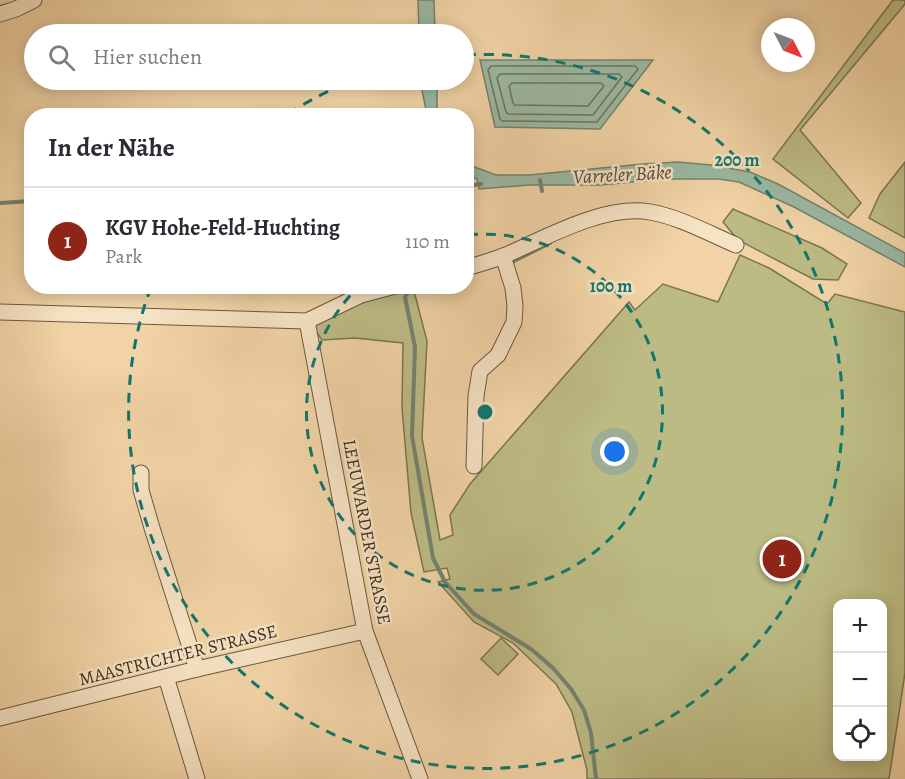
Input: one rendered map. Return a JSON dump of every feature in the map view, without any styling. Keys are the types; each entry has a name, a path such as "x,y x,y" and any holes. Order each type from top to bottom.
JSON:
{"street":[{"path":"0,14 34,0"},
{"path":"474,265 503,256 587,220 632,210 651,212 683,222 736,245"},
{"path":"474,466 476,396 480,371 498,355 511,330 515,315 513,288 503,256"},
{"path":"0,312 308,321 365,294"},
{"name":"LEEUWARDER STRASSE","path":"308,321 365,631 420,779"},
{"path":"141,473 141,490 197,669"},
{"name":"MAASTRICHTER STRASSE","path":"0,718 197,669 365,631"},
{"path":"166,677 197,779"}],"shaded area":[{"path":"893,0 905,0 905,4 800,130 861,203 848,218 773,159"},
{"path":"905,162 905,238 869,218 880,194"},
{"path":"733,209 822,248 847,264 838,280 813,279 738,240 723,222"},
{"path":"740,255 769,268 827,304 835,294 905,312 905,673 889,779 587,779 587,770 572,712 556,684 513,643 474,622 438,582 450,579 447,568 424,572 411,513 402,408 403,343 355,338 322,340 313,327 328,316 384,294 415,294 427,341 422,438 440,540 453,535 450,515 470,484 629,302 635,310 663,284 718,302"},
{"path":"501,638 518,654 498,675 481,659"}],"water":[{"path":"418,0 434,0 435,24 419,24"},
{"path":"480,60 653,60 600,129 495,127"},
{"path":"422,90 437,90 437,108 426,108"},
{"name":"Varreler Bäke","path":"678,162 750,172 778,184 905,253 905,267 794,207 739,182 719,179 664,179 601,185 529,185 479,189 477,179 474,178 474,167 496,175 529,175"}],"waterway":[{"path":"540,180 542,191"},
{"path":"474,185 481,184"},
{"path":"0,203 24,202"},
{"path":"510,263 550,243"},
{"path":"407,294 405,297 415,347 412,436 433,558 445,582 474,614 531,649 553,668 571,689 584,710 591,733 596,779"}],"place":[{"name":"KGV Hohe-Feld-Huchting","path":"782,559"}]}
